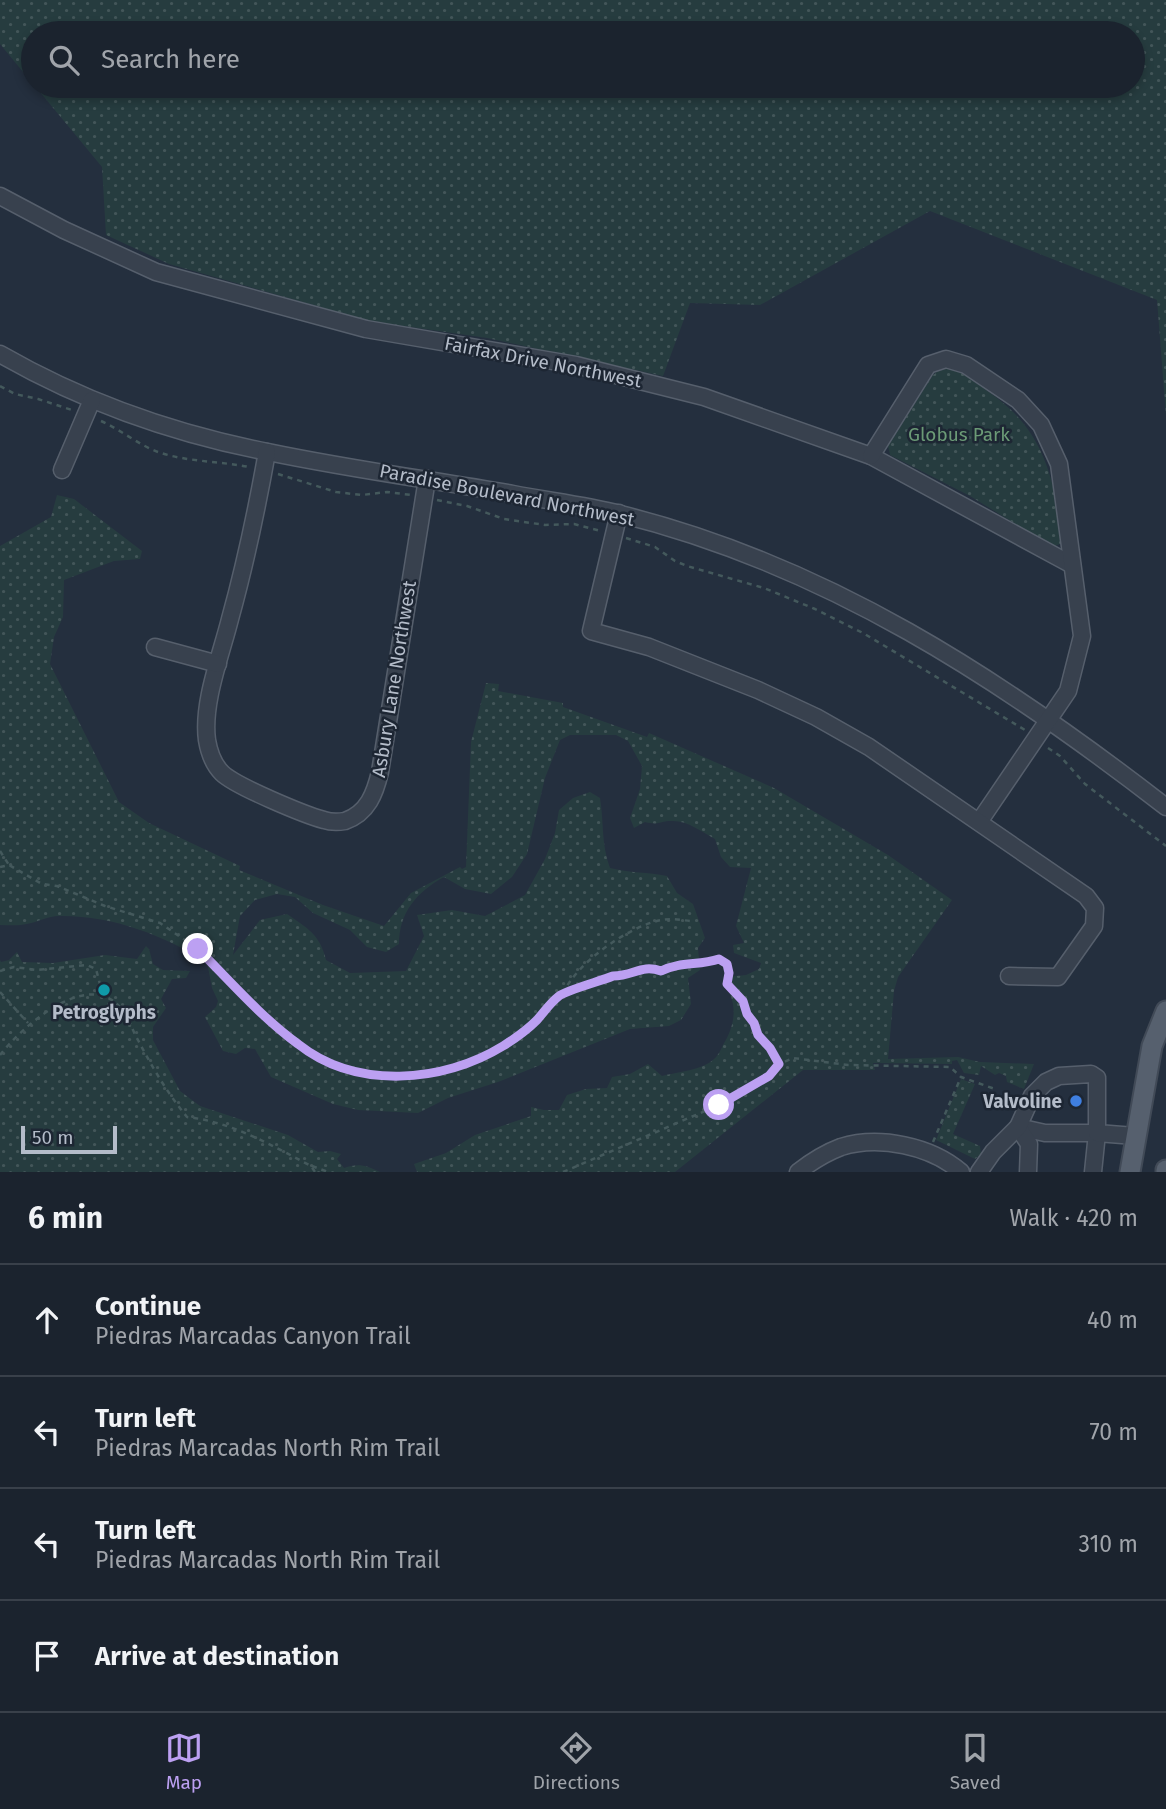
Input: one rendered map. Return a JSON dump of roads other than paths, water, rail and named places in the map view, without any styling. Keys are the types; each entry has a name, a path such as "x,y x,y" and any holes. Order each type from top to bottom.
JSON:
{"main road":[{"path":"1130,1172 1152,1046 1166,1011"}],"street":[{"name":"Fairfax Drive Northwest","path":"0,197 156,272 366,329 576,365 691,394 871,456 1072,565"},
{"name":"Paradise Boulevard Northwest","path":"0,354 92,400 180,430 267,452 619,513 698,537 768,563 836,592 914,634 996,684 1166,807"},
{"path":"871,456 928,365 946,359 966,365 1018,400 1041,425 1059,464 1082,636 1068,691 979,821"},
{"path":"62,470 92,400"},
{"name":"Asbury Lane Northwest","path":"267,452 206,720 207,739 213,761 223,774 241,785 325,821 343,821 360,814 374,796 426,479"},
{"path":"619,513 591,631 649,647 758,690 816,718 869,747 1086,896 1095,908 1094,926 1058,977 1009,976"},
{"path":"155,647 218,664"},
{"path":"979,1172 993,1152 1018,1127 1032,1096 1046,1082 1059,1076 1091,1074 1097,1078 1097,1133 1093,1172"},
{"path":"1018,1127 1045,1133 1135,1136"},
{"path":"1018,1127 1029,1144 1028,1172"},
{"path":"798,1172 815,1159 842,1147 875,1143 910,1147 961,1172"}],"place":[{"name":"Petroglyphs","path":"104,990"},
{"name":"Valvoline","path":"1076,1101"}],"park label":[{"name":"Globus Park","path":"959,434"}]}
